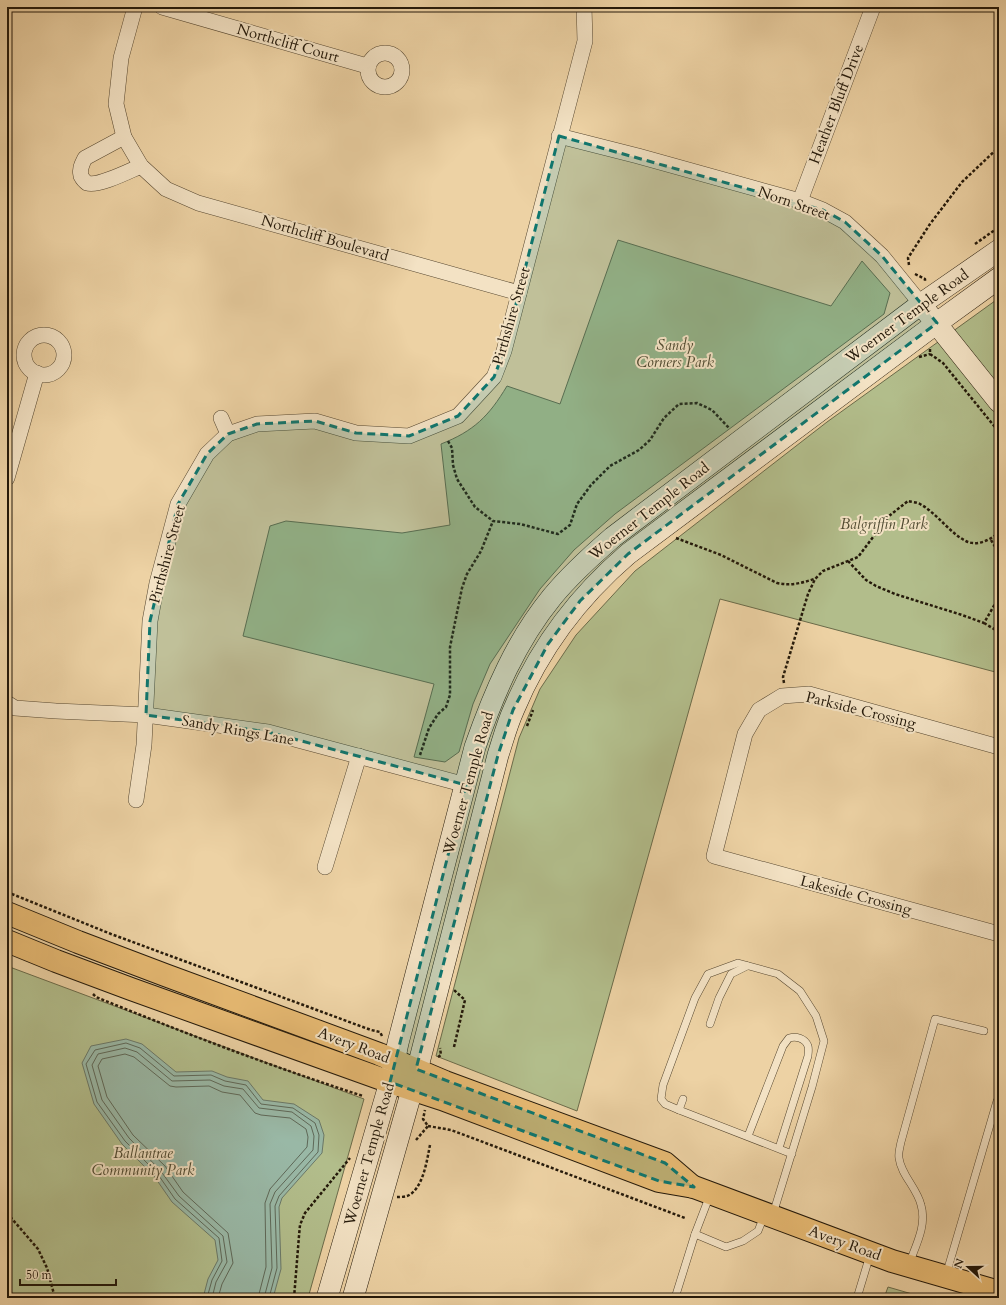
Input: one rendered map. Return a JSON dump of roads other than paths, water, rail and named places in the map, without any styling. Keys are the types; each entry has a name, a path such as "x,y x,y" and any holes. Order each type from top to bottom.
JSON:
{"main road":[{"name":"Woerner Temple Road","path":"327,1298 390,1082 398,1043 475,747 488,709 506,668 527,631 553,596 585,561 613,537 927,299 999,250"},
{"name":"Woerner Temple Road","path":"353,1298 422,1082 498,755 513,710 528,678 548,644 580,601 608,571 628,554 936,323 999,278"},
{"name":"Norn Street","path":"927,299 936,323 999,402"},
{"name":"Avery Road","path":"7,913 107,953 394,1060 422,1082 659,1180 702,1190 908,1266 999,1292"},
{"name":"Avery Road","path":"7,941 131,989 390,1082 422,1082"}],"street":[{"name":"Northcliff Boulevard","path":"135,7 121,58 116,104 124,137 141,166 166,189 198,202 519,292"},
{"name":"Northcliff Court","path":"162,7 367,66"},
{"name":"Pirthshire Street","path":"136,800 144,745 150,621 157,583 178,504 207,454 228,434 257,424 315,421 356,433 409,436 458,416 494,376 504,350 585,41 584,7"},
{"name":"Heather Bluff Drive","path":"800,202 873,7"},
{"name":"Norn Street","path":"559,136 638,156 800,202 823,210 846,222 927,299"},
{"path":"124,137 85,158 80,172 82,178 87,182 95,183 141,166"},
{"path":"7,478 37,373"},
{"path":"221,418 228,434"},
{"name":"Parkside Crossing","path":"714,856 745,734 759,710 782,696 809,694 999,747"},
{"name":"Sandy Rings Lane","path":"7,703 15,708 146,715 268,732 466,785"},
{"path":"325,867 358,756"},
{"name":"Lakeside Crossing","path":"714,856 999,934"}],"lane":[{"path":"695,1234 726,1247 743,1241 758,1230 768,1215 792,1154 824,1041 816,1016 800,991 778,974 738,964 708,974 695,998 663,1085 661,1099 665,1104 679,1110 792,1154"},
{"path":"710,1024 719,998 731,974 747,966"},
{"path":"908,1266 921,1234 923,1219 922,1205 903,1170 899,1157 901,1142 935,1019 984,1032"},
{"path":"748,1136 783,1046 789,1038 794,1037 803,1039 808,1047 808,1056 779,1148"},
{"path":"679,1110 682,1099"},
{"path":"946,1277 997,1101"},
{"path":"675,1298 695,1234 702,1190"},
{"path":"857,1298 871,1253"}],"water":[{"path":"126,1039 142,1044 176,1072 212,1071 227,1077 248,1081 263,1100 294,1104 319,1120 324,1135 322,1153 282,1198 279,1207 281,1269 273,1298 203,1298 208,1279 218,1260 215,1240 172,1202 154,1176 122,1144 94,1104 82,1063 91,1046"},
{"path":"7,1042 11,1074 7,1081"}],"park label":[{"name":"Sandy Corners Park","path":"675,354"},
{"name":"Balgriffin Park","path":"884,524"},
{"name":"Ballantrae Community Park","path":"143,1162"}]}
